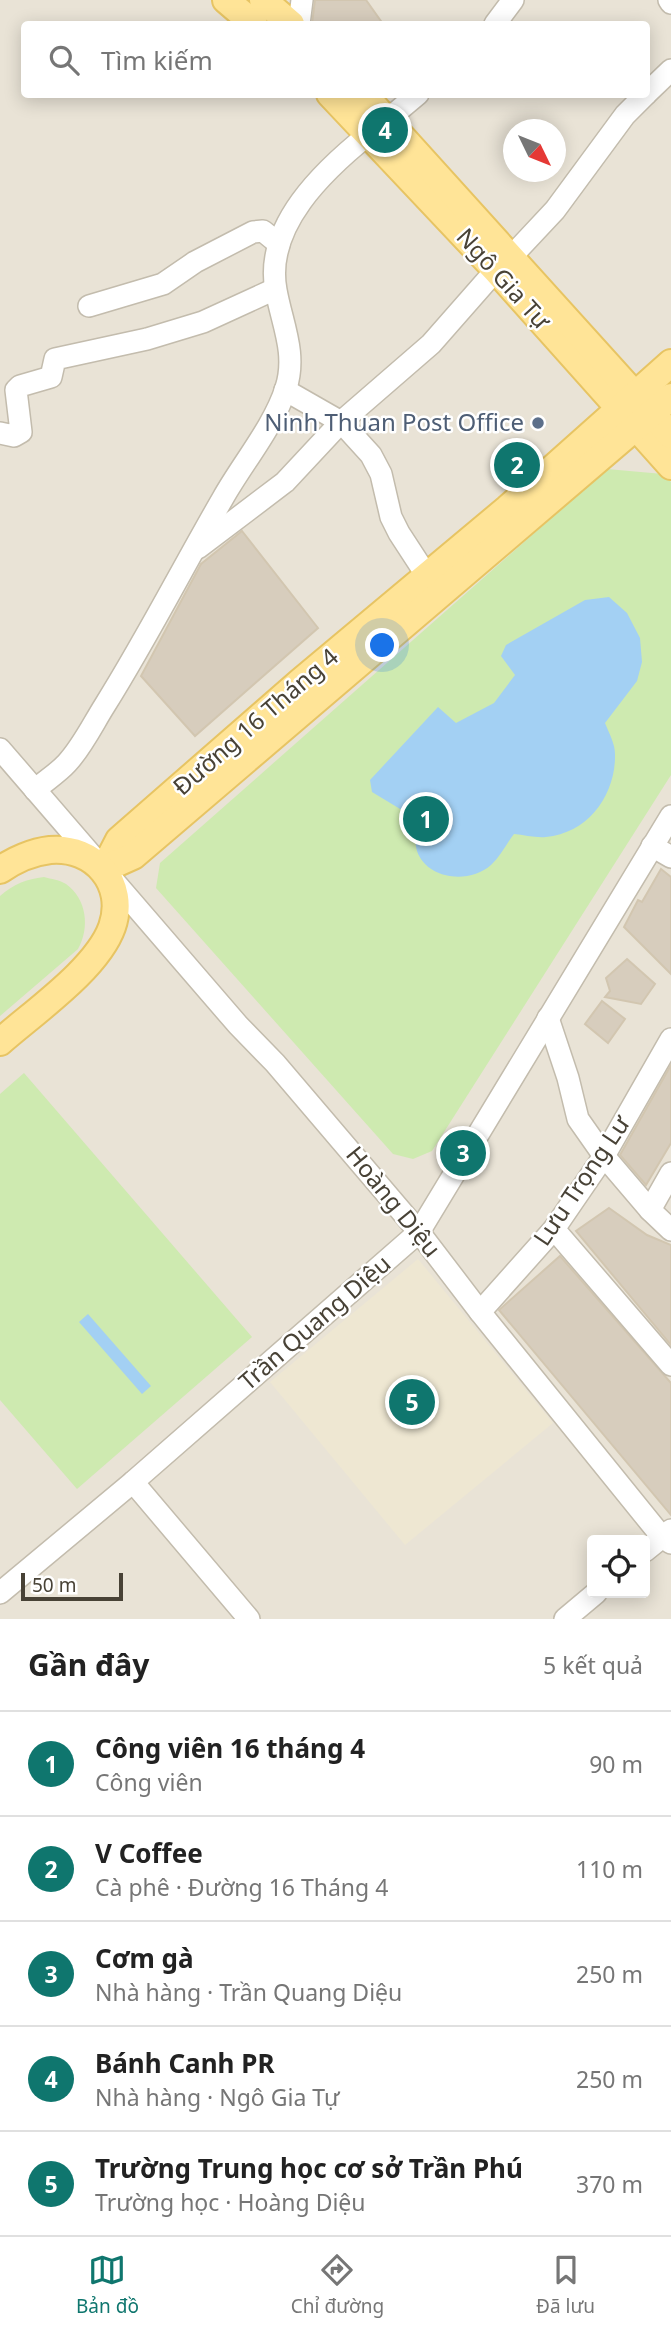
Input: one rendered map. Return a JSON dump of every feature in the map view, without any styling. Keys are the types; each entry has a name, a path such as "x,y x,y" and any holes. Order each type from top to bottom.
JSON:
{"main road":[{"path":"226,0 250,21"},
{"path":"263,0 288,21"},
{"name":"Ngô Gia Tự","path":"336,98 378,127 503,263 671,435"},
{"name":"Ngô Gia Tự","path":"365,98 378,127"},
{"name":"Đường 16 Tháng 4","path":"104,869 134,856 308,691 642,408 671,363"},
{"name":"Ngô Gia Tự","path":"642,408 671,466"},
{"name":"Đường 16 Tháng 4","path":"380,631 427,576 514,517"},
{"path":"0,870 10,863 50,850 69,852 87,858 104,869 113,887 117,909 112,928 90,963 0,1042"}],"street":[{"path":"299,21 302,0"},
{"path":"497,21 513,0"},
{"path":"650,90 671,70"},
{"path":"35,790 68,762 139,652 191,554 270,421 285,390 291,369 290,353 275,289 275,271 279,244 292,217 327,171 413,98"},
{"path":"191,554 285,482 341,422 431,344 503,263 555,210 625,115 642,98"},
{"path":"89,306 163,284 195,262 253,232 263,231 279,244"},
{"path":"0,433 14,436 22,432 16,390 20,386 51,377 55,359 147,339 203,323 275,289"},
{"path":"285,390 341,422 371,455 381,474 387,504 399,533 427,576"},
{"name":"Hoàng Diệu","path":"0,748 238,1025 341,1138 419,1232 480,1312 668,1536"},
{"name":"Trần Quang Diệu","path":"0,1593 133,1482 419,1232 671,816"},
{"path":"652,846 671,857"},
{"path":"548,1018 578,1119 604,1156 650,1210 671,1230"},
{"name":"Lưu Trọng Lư","path":"480,1312 554,1229 604,1156 671,1039"},
{"path":"650,1210 671,1173"},
{"path":"554,1229 671,1365"},
{"path":"133,1482 249,1619"},
{"path":"650,1548 668,1536"},
{"path":"565,1619 590,1598"}],"shaded area":[{"path":"0,0 671,0 671,1619 0,1619"},
{"path":"418,1259 553,1423 405,1545 270,1382"}],"green space":[{"path":"607,469 663,474 671,482 671,775 432,1151 413,1159 393,1154 156,888 160,863"},
{"path":"44,877 66,884 78,898 85,923 82,941 78,949 0,1016 0,896 20,883"},
{"path":"24,1073 252,1337 77,1489 0,1400 0,1094"}],"water":[{"path":"609,597 627,613 640,638 642,662 637,681 605,723 615,754 611,783 605,797 587,820 561,834 542,837 514,834 491,865 482,871 461,877 439,873 430,868 422,861 417,851 415,818 372,792 370,780 438,707 456,723 494,703 515,675 501,656 506,645 585,600"},
{"path":"88,1314 151,1386 142,1394 79,1322"}],"building":[{"path":"315,0 366,0 381,21 312,21"},
{"path":"242,531 318,628 195,736 141,676 201,564"},
{"path":"661,869 671,877 671,974 624,927 638,900 642,902"},
{"path":"627,959 655,984 641,1004 605,997 610,991 606,978"},
{"path":"602,1001 625,1019 608,1043 585,1024"},
{"path":"671,1065 671,1143 646,1185 620,1155"},
{"path":"609,1208 647,1235 671,1245 671,1345 576,1231"},
{"path":"560,1256 671,1383 671,1515 499,1310"}],"place":[{"name":"Bánh Canh PR","path":"385,130"},
{"name":"Ninh Thuan Post Office","path":"538,423"},
{"name":"V Coffee","path":"517,465"},
{"name":"Công viên 16 tháng 4","path":"426,819"},
{"name":"Cơm gà","path":"463,1153"},
{"name":"Trường Trung học cơ sở Trần Phú","path":"412,1402"}]}
